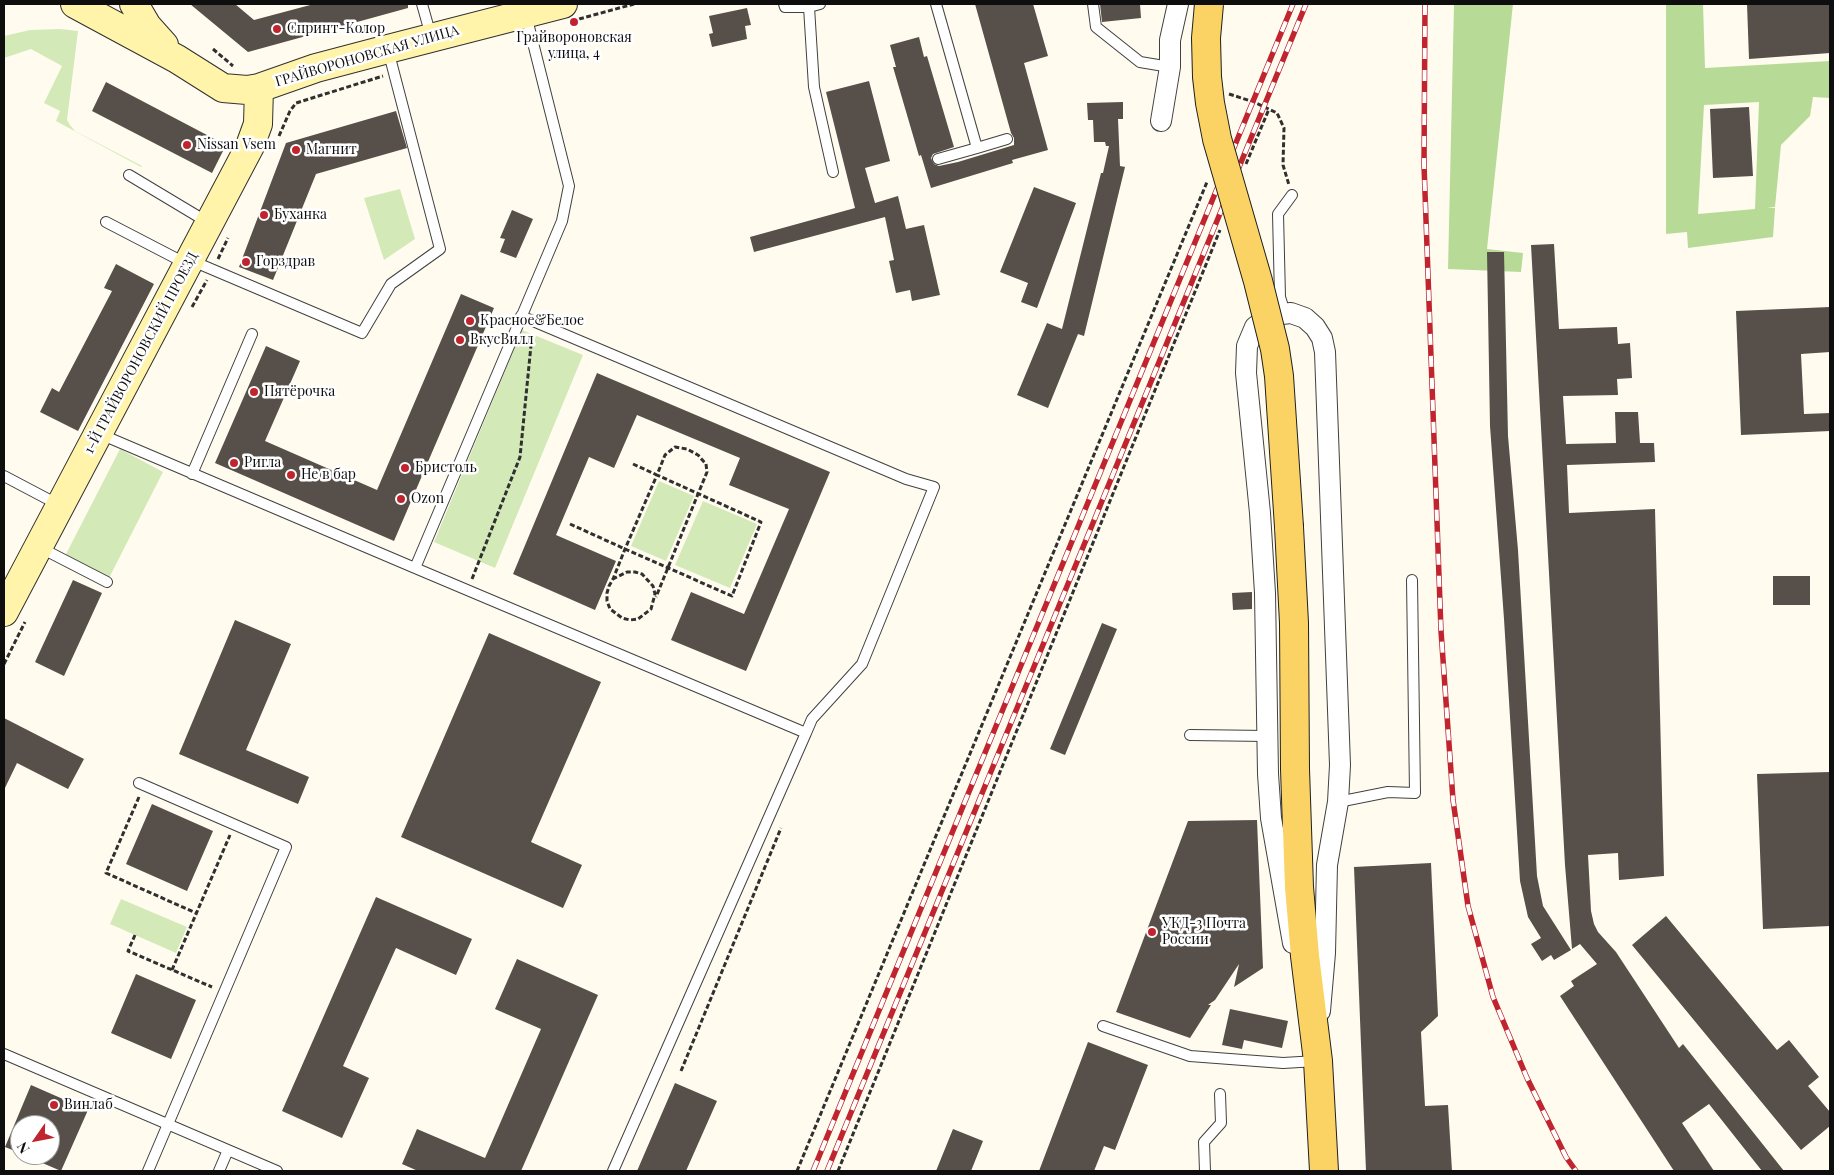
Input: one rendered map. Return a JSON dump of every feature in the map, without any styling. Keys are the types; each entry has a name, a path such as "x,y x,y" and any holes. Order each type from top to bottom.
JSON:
{"main road":[{"path":"76,4 177,59"},
{"path":"134,4 147,26 177,59"},
{"path":"1209,4 1206,38 1210,103 1217,139 1264,305 1275,349 1279,376 1294,623 1295,768 1299,887 1312,1021 1318,1056 1324,1171"},
{"name":"ГРАЙВОРОНОВСКАЯ УЛИЦА","path":"177,59 223,88 247,90 259,88 316,68 391,61 431,37 526,14 570,12"},
{"name":"1-Й ГРАЙВОРОНОВСКИЙ ПРОЕЗД","path":"4,612 250,146 258,124 259,88"}],"street":[{"path":"1161,121 1170,67 1170,40 1178,4"},
{"path":"1312,1021 1288,919 1273,828 1268,774 1265,593 1260,513 1246,373 1246,352 1249,339 1255,327 1266,318 1285,313 1298,315 1310,322 1319,332 1325,352 1340,765 1338,802 1327,865 1325,953 1318,1056"}],"lane":[{"path":"422,4 431,37"},
{"path":"784,4 785,7 820,4"},
{"path":"936,4 977,148"},
{"path":"1094,4 1096,27 1140,62 1170,67"},
{"path":"809,6 814,87 833,172"},
{"path":"415,568 562,221 569,186 526,14"},
{"path":"106,222 189,262 362,333 391,284 440,250 391,61"},
{"path":"938,159 1007,139"},
{"path":"130,175 210,224"},
{"path":"1285,313 1280,297 1278,214 1292,195"},
{"path":"521,316 906,479 934,486 862,664 812,719 613,1171"},
{"path":"192,474 252,334"},
{"path":"97,433 806,733"},
{"path":"4,476 60,506"},
{"path":"38,547 107,582"},
{"path":"1338,802 1388,792 1415,793 1412,580"},
{"path":"1190,735 1268,736"},
{"path":"141,784 286,846 148,1171"},
{"path":"1103,1026 1190,1056 1283,1063 1318,1056"},
{"path":"4,1054 277,1171"},
{"path":"1205,1171 1204,1142 1221,1123 1220,1094"},
{"path":"219,1171 228,1150"}],"path":[{"path":"570,12 634,4"},
{"path":"278,137 296,102 391,61"},
{"path":"1254,102 1277,113 1284,128 1283,165 1292,195"},
{"path":"1243,173 1269,109"},
{"path":"798,1171 1209,177"},
{"path":"838,1171 1220,229"},
{"path":"471,583 520,457 534,321"},
{"path":"675,447 687,449 706,464 708,472 700,494 651,609 645,615 630,620 622,618 610,609 607,601 608,586 613,579 668,451 675,447"},
{"path":"570,524 732,596 761,522 633,464"},
{"path":"613,579 627,572 642,574 653,586 654,602"},
{"path":"141,784 106,873 196,913"},
{"path":"172,970 234,824"},
{"path":"681,1071 781,828"},
{"path":"135,935 128,951 224,993"}],"green space":[{"path":"1454,4 1513,4 1487,249 1523,253 1521,272 1448,269"},
{"path":"1666,4 1703,4 1705,68 1830,61 1830,98 1813,97 1810,116 1781,145 1775,207 1767,208 1775,208 1773,237 1688,248 1687,232 1666,234","holes":["1759,102 1755,209 1698,214 1704,105"]},
{"path":"60,29 78,31 67,120 75,131 141,167 56,121 60,111 44,103 62,66 31,49 4,58 4,36 30,30"},
{"path":"400,189 415,239 384,260 364,198"},
{"path":"522,330 583,355 495,568 434,542"},
{"path":"120,449 163,472 109,578 65,556"},
{"path":"659,481 694,496 666,561 631,546"},
{"path":"703,501 757,524 730,588 675,565"},
{"path":"121,899 187,927 176,953 110,924"}],"building":[{"path":"190,4 235,4 254,20 314,4 408,4 408,8 248,52"},
{"path":"975,4 1033,4 1048,56 1024,63 1048,150 1012,160 1013,163 931,188 921,155 919,156 893,67 896,67 890,45 919,37 924,57 927,56 954,147 933,154 931,158 934,164 939,166 958,162 1014,145 1014,138"},
{"path":"1100,4 1140,4 1141,18 1102,22"},
{"path":"1747,4 1830,4 1830,53 1749,59"},
{"path":"747,8 751,25 745,26 747,39 712,47 709,34 713,33 709,16"},
{"path":"869,81 890,161 865,168 875,203 898,196 906,229 924,225 940,295 912,301 910,290 896,293 889,261 894,260 885,217 754,252 750,237 855,208 826,92"},
{"path":"106,82 226,145 212,173 92,111"},
{"path":"1123,102 1123,119 1118,119 1120,166 1125,167 1084,336 1078,334 1048,408 1017,395 1047,323 1062,329 1101,173 1103,173 1109,146 1106,146 1105,142 1094,142 1093,120 1088,120 1087,103"},
{"path":"1749,107 1753,176 1713,178 1710,109"},
{"path":"396,111 407,148 316,174 273,280 239,267 286,143"},
{"path":"1034,187 1076,203 1037,308 1021,302 1028,283 1000,272"},
{"path":"512,210 533,219 516,258 500,252 505,239 500,238"},
{"path":"1554,244 1559,329 1617,327 1618,344 1630,343 1632,378 1617,379 1618,395 1563,396 1566,444 1616,443 1615,412 1638,412 1640,443 1654,443 1655,462 1567,465 1569,513 1655,509 1664,876 1619,880 1618,853 1588,855 1591,911 1594,924 1598,932 1616,952 1679,1048 1683,1044 1784,1171 1762,1171 1709,1104 1682,1123 1714,1171 1674,1171 1560,996 1574,986 1571,981 1597,964 1580,944 1572,949 1565,865 1531,245"},
{"path":"1487,252 1504,252 1508,436 1518,550 1537,876 1543,906 1571,950 1554,960 1551,955 1542,961 1531,944 1541,938 1528,917 1520,881 1490,426"},
{"path":"116,264 154,284 78,431 40,412 52,388 59,392 112,291 104,288"},
{"path":"461,294 494,308 394,541 215,463 266,346 300,361 265,441 377,490"},
{"path":"1830,307 1830,352 1801,354 1804,414 1830,413 1830,431 1741,435 1736,311"},
{"path":"597,373 830,472 746,671 671,640 691,592 744,614 789,509 729,485 740,458 637,415 614,468 589,457 556,535 616,561 595,610 513,574"},
{"path":"1773,576 1810,576 1810,605 1773,605"},
{"path":"73,580 102,593 64,676 35,662"},
{"path":"1252,592 1252,609 1233,610 1232,593"},
{"path":"235,620 291,644 246,750 309,777 298,804 179,754"},
{"path":"1102,623 1117,629 1065,755 1050,749"},
{"path":"489,633 601,682 531,842 582,865 563,908 401,837"},
{"path":"4,718 84,759 68,789 17,763 4,790"},
{"path":"1830,772 1830,926 1763,929 1757,774"},
{"path":"152,804 213,831 187,891 126,864"},
{"path":"1257,820 1263,968 1234,987 1239,964 1215,1000 1208,1005 1211,1005 1190,1038 1116,1012 1188,821"},
{"path":"1431,863 1438,1016 1421,1032 1425,1106 1448,1105 1452,1171 1366,1171 1354,867"},
{"path":"376,897 472,939 456,975 396,948 343,1066 369,1078 342,1138 282,1111"},
{"path":"1666,916 1777,1050 1789,1040 1819,1077 1808,1086 1830,1112 1830,1126 1801,1150 1632,945"},
{"path":"517,959 598,995 521,1171 418,1171 402,1164 417,1129 485,1158 541,1029 495,1009"},
{"path":"136,974 196,1000 171,1059 111,1033"},
{"path":"1230,1009 1288,1021 1282,1048 1244,1040 1242,1049 1222,1045"},
{"path":"1088,1042 1148,1065 1115,1150 1104,1146 1094,1171 1039,1171"},
{"path":"675,1083 717,1101 686,1171 637,1171"},
{"path":"31,1085 88,1110 61,1171 47,1165 60,1165 60,1115 18,1115"},
{"path":"953,1129 983,1141 971,1171 936,1171"},
{"path":"10,1135 10,1149 5,1147"}],"railway":[{"path":"813,1171 1293,4"},
{"path":"827,1171 1306,4"},
{"path":"1425,4 1424,165 1441,631 1453,800 1468,906 1493,997 1527,1078 1566,1157 1576,1171"}],"place":[{"name":"Грайвороновская улица, 4","path":"574,22"},
{"name":"Спринт-Колор","path":"277,29"},
{"name":"Nissan Vsem","path":"187,145"},
{"name":"Магнит","path":"296,150"},
{"name":"Буханка","path":"264,215"},
{"name":"Горздрав","path":"246,262"},
{"name":"Красное&Белое","path":"470,321"},
{"name":"ВкусВилл","path":"460,340"},
{"name":"Пятёрочка","path":"254,392"},
{"name":"Ригла","path":"234,463"},
{"name":"Бристоль","path":"405,468"},
{"name":"Не в бар","path":"291,475"},
{"name":"Ozon","path":"401,499"},
{"name":"УКД-3 Почта России","path":"1152,932"},
{"name":"Винлаб","path":"54,1105"}]}
